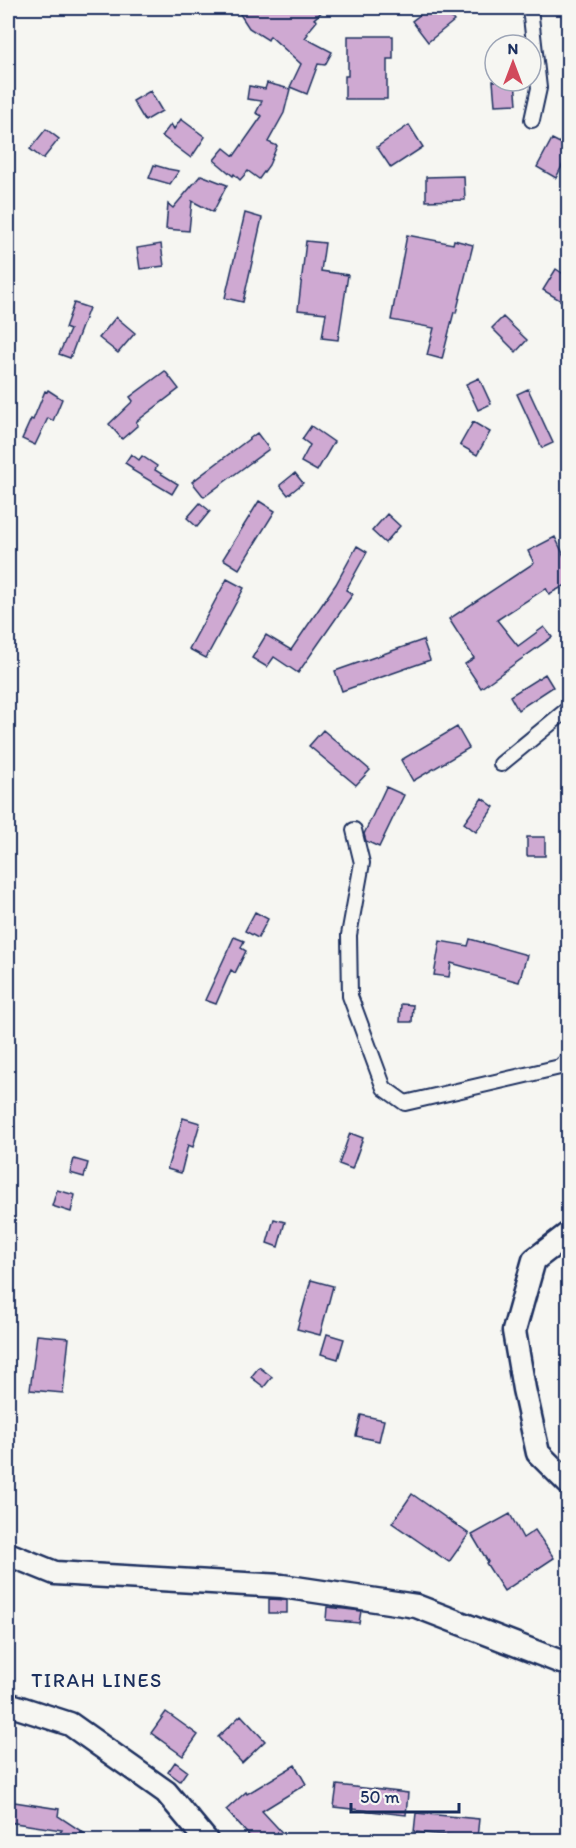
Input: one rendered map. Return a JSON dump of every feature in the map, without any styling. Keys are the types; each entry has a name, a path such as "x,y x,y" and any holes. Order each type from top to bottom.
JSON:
{"main road":[{"path":"568,1234 534,1260 514,1331 538,1453 568,1483"},
{"path":"8,1554 55,1573 282,1586 416,1606 568,1663"},
{"path":"8,1704 70,1724 166,1792 206,1840"}],"street":[{"path":"530,8 539,88 532,120"},
{"path":"501,764 568,709"},
{"path":"354,830 362,863 349,935 350,996 384,1088 405,1103 560,1067 568,1059"}],"building":[{"path":"236,8 326,8 314,19 317,21 305,38 332,52 325,65 318,64 307,94 290,87 301,64 270,36 268,40 249,28"},
{"path":"429,8 443,8 454,21 428,42 412,21"},
{"path":"348,36 393,36 393,59 387,59 387,99 345,99 345,76 348,76"},
{"path":"267,83 290,89 284,113 268,142 277,146 269,165 259,179 248,171 240,180 214,160 224,148 234,156 262,116 256,113 262,101 247,99 249,86 265,89"},
{"path":"150,91 162,111 145,121 133,101"},
{"path":"494,93 516,93 517,104 495,105"},
{"path":"181,119 205,137 191,158 162,136 171,124 174,129"},
{"path":"409,125 423,147 391,168 377,147"},
{"path":"46,129 59,139 43,159 30,149"},
{"path":"552,139 568,147 568,154 556,178 537,167"},
{"path":"154,165 179,171 170,184 149,178"},
{"path":"201,175 227,185 213,212 192,201 189,231 166,229 168,204 173,208"},
{"path":"464,176 465,200 426,201 426,177"},
{"path":"245,213 262,218 243,302 225,298"},
{"path":"407,235 453,244 454,240 473,245 442,359 427,355 434,328 391,320"},
{"path":"306,241 325,243 321,271 348,275 338,340 322,338 326,313 298,310"},
{"path":"161,244 164,266 140,269 137,248"},
{"path":"556,269 568,277 568,305 543,290"},
{"path":"74,303 89,308 70,358 59,354 70,330 65,328"},
{"path":"116,317 135,333 118,353 99,338"},
{"path":"503,317 527,340 516,352 492,328"},
{"path":"165,371 179,389 136,422 138,425 122,439 109,424 133,401 130,397"},
{"path":"479,378 491,404 478,410 466,384"},
{"path":"528,389 553,443 542,448 517,394"},
{"path":"48,390 62,399 53,421 48,418 35,445 22,439 45,391"},
{"path":"473,422 490,432 477,455 460,445"},
{"path":"311,426 334,442 317,471 301,462 310,445 302,439"},
{"path":"257,433 269,449 204,497 192,482"},
{"path":"131,454 139,460 142,456 157,466 155,470 178,484 172,494 132,470 133,468 125,463"},
{"path":"295,473 303,483 288,495 280,485"},
{"path":"259,501 275,511 239,569 223,559"},
{"path":"200,503 210,511 197,527 187,518"},
{"path":"387,514 400,526 385,543 372,531"},
{"path":"555,537 568,564 568,584 549,594 546,588 497,620 518,646 544,627 552,637 481,688 465,664 474,658 449,619 534,563 528,551"},
{"path":"357,546 367,552 346,590 353,594 298,673 274,657 267,667 252,658 266,635 291,650 336,584"},
{"path":"227,579 244,588 206,658 189,649"},
{"path":"423,640 430,660 342,691 335,671"},
{"path":"545,674 553,687 518,710 510,696"},
{"path":"457,727 469,748 413,781 401,760"},
{"path":"323,730 370,770 356,785 309,746"},
{"path":"386,787 404,795 379,847 366,841 364,834"},
{"path":"482,798 494,807 476,832 464,823"},
{"path":"527,837 545,837 545,856 527,856"},
{"path":"255,912 268,919 258,938 245,931"},
{"path":"234,937 244,941 241,948 246,951 235,973 231,970 216,1004 205,1000"},
{"path":"470,939 527,955 519,982 451,963 449,977 434,975 440,941 468,946"},
{"path":"401,1004 413,1005 412,1022 400,1022"},
{"path":"183,1118 200,1123 193,1147 188,1145 181,1173 167,1169"},
{"path":"350,1133 363,1138 352,1169 339,1164"},
{"path":"74,1159 88,1163 84,1177 70,1173"},
{"path":"57,1190 75,1195 71,1212 52,1206"},
{"path":"274,1219 285,1222 278,1247 267,1243"},
{"path":"311,1280 333,1286 320,1335 297,1329"},
{"path":"327,1334 344,1339 338,1359 321,1354"},
{"path":"37,1335 69,1338 63,1393 30,1390"},
{"path":"259,1367 272,1377 264,1387 251,1377"},
{"path":"361,1415 384,1420 379,1441 356,1436"},
{"path":"412,1494 469,1534 449,1562 392,1523"},
{"path":"510,1514 523,1538 535,1530 554,1558 504,1591 472,1535"},
{"path":"269,1599 287,1600 287,1613 269,1613"},
{"path":"327,1607 361,1611 359,1623 326,1620"},
{"path":"166,1712 198,1735 183,1756 151,1733"},
{"path":"241,1715 265,1741 242,1763 218,1737"},
{"path":"175,1762 187,1771 180,1781 168,1772"},
{"path":"295,1765 306,1784 262,1811 289,1840 253,1840 226,1810 246,1792 247,1794"},
{"path":"337,1785 408,1793 406,1815 334,1807"},
{"path":"8,1801 59,1809 58,1816 84,1833 78,1833 73,1840 55,1840 62,1830 8,1822"},
{"path":"416,1813 479,1819 477,1838 414,1832"}],"district":[{"name":"TIRAH LINES","path":"97,1680"}]}
